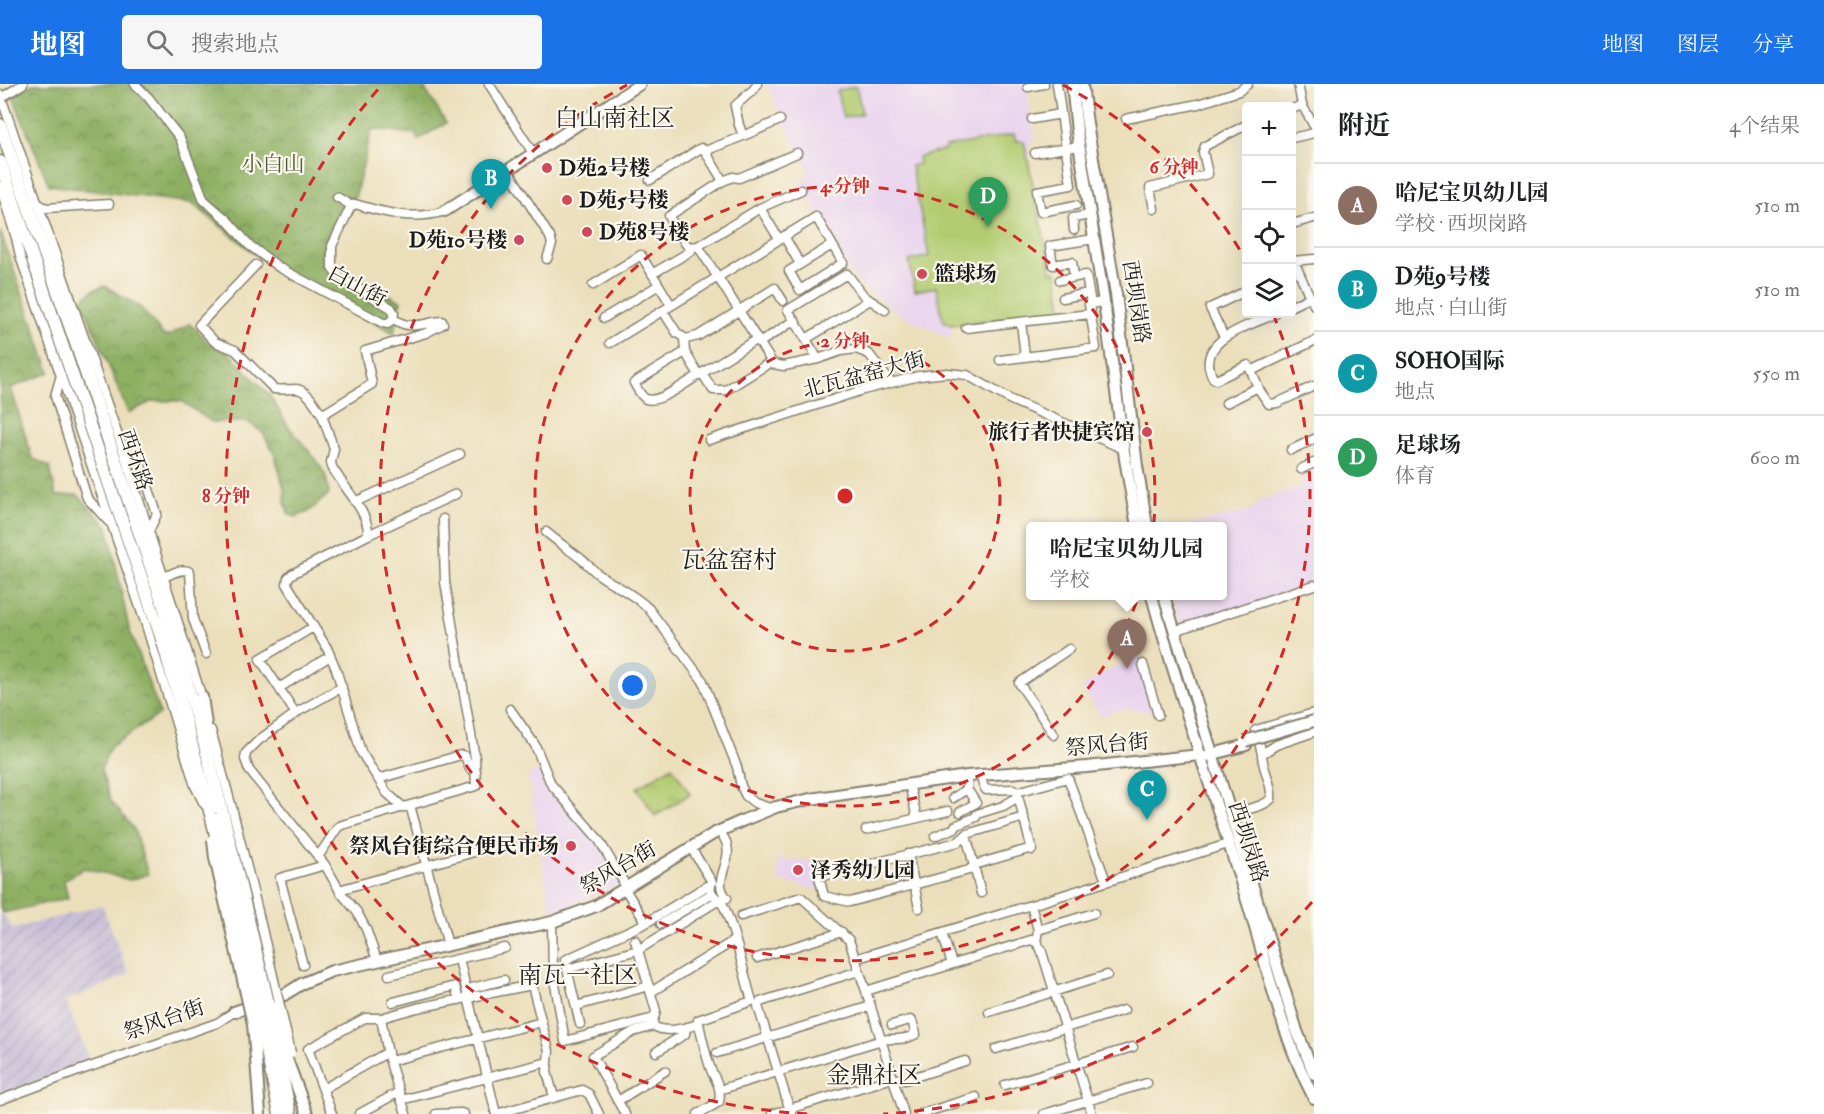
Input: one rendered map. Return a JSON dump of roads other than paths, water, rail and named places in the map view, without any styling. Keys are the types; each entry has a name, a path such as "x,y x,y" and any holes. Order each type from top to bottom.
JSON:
{"highway":[{"name":"西环路","path":"0,125 164,606 214,778 227,810 267,999 276,1055"},
{"name":"西环路","path":"0,162 163,642 276,1055"},
{"path":"276,1055 280,1114"},
{"path":"276,1055 290,1114"}],"main road":[{"path":"445,211 640,84"},
{"name":"西坝岗路","path":"1072,84 1074,106 1081,122 1116,294 1146,522"},
{"name":"西坝岗路","path":"1082,84 1079,146 1136,522"},
{"path":"1124,448 1135,446"},
{"name":"西坝岗路","path":"1153,600 1289,1040 1314,1098"},
{"name":"西坝岗路","path":"1165,600 1297,1031 1314,1074"},
{"path":"202,697 214,778"},
{"name":"祭风台街","path":"234,1012 284,995 303,983 332,971 552,922 596,906 720,831 773,809 810,799 966,776 1087,767 1200,755 1314,723"},
{"path":"260,1114 276,1055"},
{"path":"276,1055 308,1114"}],"street":[{"path":"23,84 1,96 123,450 202,697 227,810"},
{"name":"白山街","path":"135,84 180,138 204,200 227,220 249,245 280,268 388,324 394,313 391,308 338,276 332,268 332,246 352,206"},
{"path":"489,84 533,153"},
{"path":"743,136 735,106 754,90 757,84"},
{"path":"1028,87 1044,84"},
{"path":"1057,84 1071,185 1037,191 1041,212 1076,205"},
{"path":"1126,119 1198,104 1239,91 1248,84"},
{"path":"1298,84 1302,105 1314,126"},
{"path":"1296,107 1302,105"},
{"path":"1032,119 1074,106"},
{"path":"705,151 780,120"},
{"path":"1154,210 1150,188 1208,174 1203,152 1205,146 1242,127"},
{"path":"1296,137 1314,133"},
{"path":"1035,153 1079,146"},
{"path":"650,180 701,148 723,181"},
{"path":"797,153 739,178 733,177 723,181 669,216 685,243 694,247 717,277 771,362 784,366 850,349 863,351 869,354 891,383"},
{"path":"508,170 550,237 552,244 547,259"},
{"path":"1070,182 1085,180"},
{"path":"0,186 20,256 146,625 195,786 212,818"},
{"path":"652,274 760,208 801,189"},
{"path":"337,196 352,206 355,204 390,214 430,216 445,211"},
{"path":"37,203 46,208 110,204"},
{"path":"760,208 800,264"},
{"path":"1074,230 1073,218 1090,215"},
{"path":"610,343 816,217 843,263 800,290 789,271 832,245"},
{"path":"1296,223 1314,218"},
{"path":"1074,277 1072,262 1053,265 1050,246 1094,239"},
{"path":"593,285 641,255 671,305"},
{"path":"1296,261 1314,259"},
{"path":"256,265 199,325 215,342 236,350 274,389 282,391 298,388 310,397 322,415 334,449 332,467 367,522 368,535"},
{"path":"1296,268 1312,301 1296,305"},
{"path":"818,359 788,309 847,274 860,291 885,309"},
{"path":"1060,280 1086,275 1096,348"},
{"path":"604,318 659,285"},
{"path":"684,339 698,336 776,288 783,301"},
{"path":"1063,298 1089,293"},
{"path":"1224,337 1210,308 1242,293"},
{"path":"806,339 870,300"},
{"path":"1091,304 1104,302"},
{"path":"663,311 677,333 684,339 685,352 713,390 726,390 771,362"},
{"path":"966,328 1090,314"},
{"path":"322,415 372,384 365,351 426,333 443,324 439,320 423,325 407,326 393,318"},
{"path":"1266,318 1218,341 1207,362 1208,370 1213,378 1216,380 1248,365 1269,404 1314,386"},
{"path":"685,352 634,383 643,397 658,400 795,320"},
{"path":"1021,322 1025,357"},
{"path":"1251,371 1314,341"},
{"path":"1000,360 1110,346"},
{"name":"北瓦盆窑大街","path":"709,440 891,383 947,373 967,375 1011,400 1124,448"},
{"path":"61,374 55,396 87,498 112,526"},
{"path":"1226,403 1258,387"},
{"path":"106,437 142,468 158,513 149,531"},
{"path":"1291,450 1314,439"},
{"path":"355,502 460,454"},
{"path":"1301,470 1314,463"},
{"path":"448,945 427,865 407,806 387,793 365,759 356,740 342,687 330,656 287,584 292,574 456,494"},
{"path":"318,857 335,831 342,825 476,786 475,758 445,582 443,519"},
{"path":"546,531 565,549 623,591 640,600 649,609 703,681 746,796 755,803 773,809"},
{"path":"164,577 186,569 190,572 193,619 206,654"},
{"path":"1174,631 1314,585"},
{"path":"296,714 260,659 313,627"},
{"path":"1053,735 1018,683 1069,649"},
{"path":"279,688 330,656"},
{"path":"1143,664 1158,715"},
{"path":"342,687 296,714 259,740 246,753 245,759 249,770 325,865 339,890 357,912 377,960"},
{"path":"510,709 535,745 551,784 599,840 646,923"},
{"path":"1233,819 1237,814 1271,799 1256,730 1314,713"},
{"path":"1262,754 1276,745 1314,732"},
{"path":"378,778 461,756 465,756 470,769 476,771"},
{"path":"981,775 982,785 986,790 1013,789 1017,794 1032,849 974,865 969,870 850,902 824,896 819,877 958,842 966,835 1023,817"},
{"path":"960,812 976,803 968,789 966,776"},
{"path":"935,836 976,817 977,814 1003,806 1017,794 1068,778 1106,881"},
{"path":"909,784 917,818"},
{"path":"953,798 968,789"},
{"path":"866,830 948,811"},
{"path":"567,969 638,950 719,897 728,846 720,831"},
{"path":"966,835 981,893"},
{"path":"855,959 1228,844"},
{"path":"339,890 492,847"},
{"path":"691,848 725,907 752,1001 698,1020 711,1070 718,1084 720,1098 719,1102 698,1114"},
{"path":"908,854 919,908"},
{"path":"303,965 280,878 325,865"},
{"path":"580,1024 565,960 646,923 710,884"},
{"path":"661,924 719,897"},
{"path":"741,916 801,897 849,940 905,1113 894,1114"},
{"path":"1031,905 1038,930 1036,942"},
{"path":"1038,930 1094,913"},
{"path":"552,922 553,973 565,1041 653,1022"},
{"path":"757,958 842,932"},
{"path":"942,933 952,964"},
{"path":"625,1114 593,1056 653,1022 656,1011 635,940"},
{"path":"576,1006 650,989 735,940"},
{"path":"866,991 1031,940 1036,942 1041,949 1092,1114"},
{"path":"389,975 505,948"},
{"path":"459,959 466,999 496,1114 582,1090 587,1091 599,1114"},
{"path":"791,1111 758,1006 760,1002 859,971"},
{"path":"989,1012 1107,975"},
{"path":"466,999 472,988 504,980"},
{"path":"332,1114 308,1049 365,1018 381,1018 417,1008 532,985 549,1052 547,1072 554,1097"},
{"path":"393,1002 455,986 466,999"},
{"path":"717,1053 871,1006"},
{"path":"996,1049 1124,1010"},
{"name":"祭风台街","path":"0,1100 217,1023 234,1012"},
{"path":"381,1018 389,1057 406,1114"},
{"path":"725,1088 882,1040 895,1041 916,1034 910,1020 892,1025"},
{"path":"323,1089 389,1057 477,1039 542,1022"},
{"path":"653,1022 659,1029 676,1030 699,1024"},
{"path":"656,1052 685,1034 686,1028"},
{"path":"1005,1085 1133,1047"},
{"path":"772,1114 791,1111 893,1078 905,1080 965,1061"},
{"path":"359,1114 400,1096 488,1078 548,1062"},
{"path":"618,1101 665,1071"},
{"path":"1044,1114 1147,1083"},
{"path":"920,1114 976,1097"},
{"path":"436,1114 464,1114"}],"place":[{"name":"D苑2号楼","path":"547,168"},
{"name":"D苑5号楼","path":"567,200"},
{"name":"D苑9号楼","path":"491,209"},
{"name":"足球场","path":"988,227"},
{"name":"D苑8号楼","path":"587,232"},
{"name":"D苑10号楼","path":"519,240"},
{"name":"篮球场","path":"922,274"},
{"name":"旅行者快捷宾馆","path":"1147,432"},
{"name":"哈尼宝贝幼儿园","path":"1127,669"},
{"name":"SOHO国际","path":"1147,820"},
{"name":"祭风台街综合便民市场","path":"571,846"},
{"name":"泽秀幼儿园","path":"798,870"}],"district":[{"name":"白山南社区","path":"615,118"},
{"name":"瓦盆窑村","path":"729,560"},
{"name":"南瓦一社区","path":"578,975"},
{"name":"金鼎社区","path":"874,1075"}],"park label":[{"name":"小白山","path":"273,164"}]}
